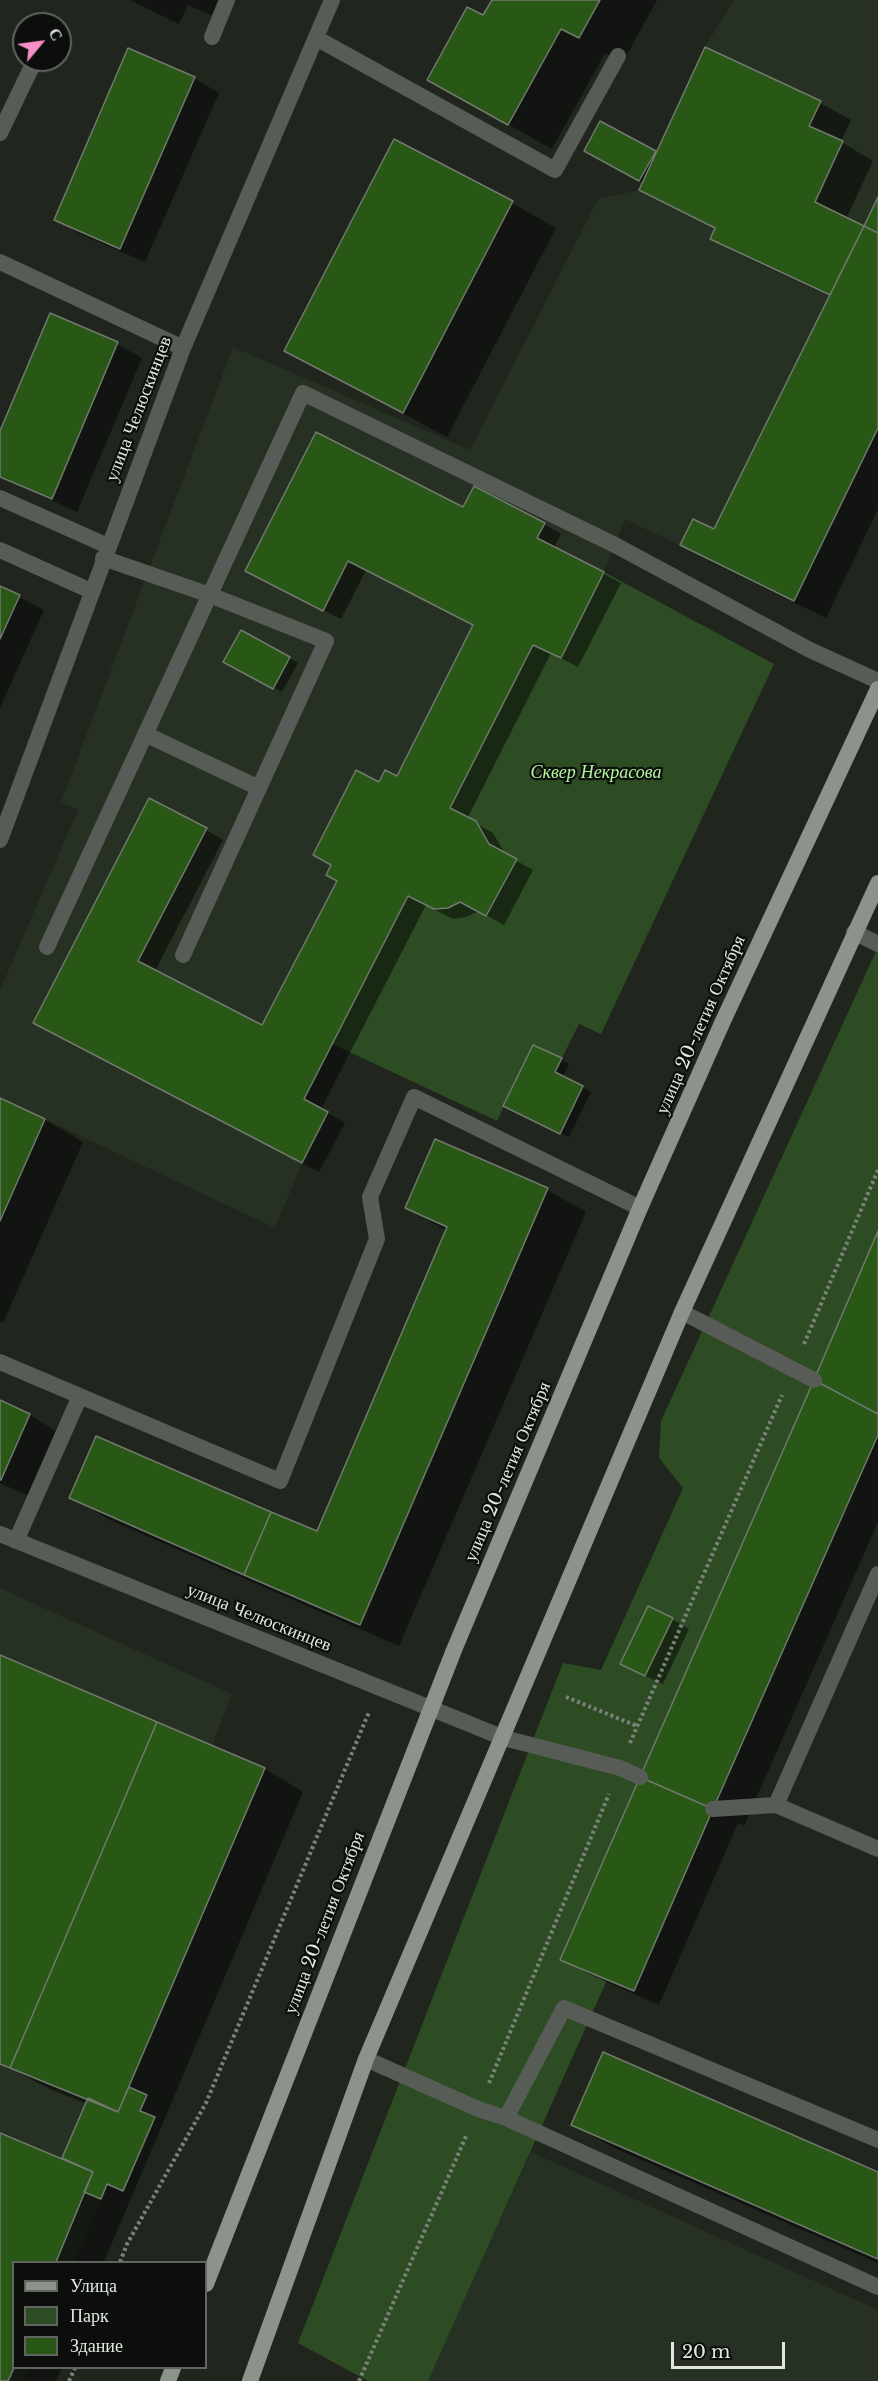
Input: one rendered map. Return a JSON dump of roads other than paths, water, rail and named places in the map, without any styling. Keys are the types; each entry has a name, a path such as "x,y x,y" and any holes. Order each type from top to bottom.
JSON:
{"main road":[{"name":"улица 20-летия Октября","path":"207,2281 430,1707 640,1208 723,1021 878,689"},
{"path":"250,2381 366,2059 504,1738 682,1312 878,883"}],"street":[{"path":"212,37 227,0"},
{"name":"улица Челюскинцев","path":"0,839 105,552 183,348 332,0"},
{"path":"316,38 555,170 618,57"},
{"path":"0,133 29,72"},
{"path":"0,262 183,348"},
{"path":"47,947 303,393 615,545 810,650 878,681"},
{"path":"0,498 105,552 326,641 183,955"},
{"path":"0,550 91,591"},
{"path":"145,734 259,788"},
{"path":"854,932 878,944"},
{"path":"0,1362 280,1481 377,1239 370,1197 414,1097 640,1208"},
{"path":"682,1312 814,1380"},
{"path":"16,1541 80,1396"},
{"name":"улица Челюскинцев","path":"0,1534 504,1738 620,1768 640,1777"},
{"path":"776,1805 878,1574"},
{"path":"713,1809 776,1805 878,1849"},
{"path":"506,2118 564,2008 878,2140"},
{"path":"366,2059 478,2109 506,2118 878,2287"}],"park label":[{"name":"Сквер Некрасова","path":"596,773"}]}
